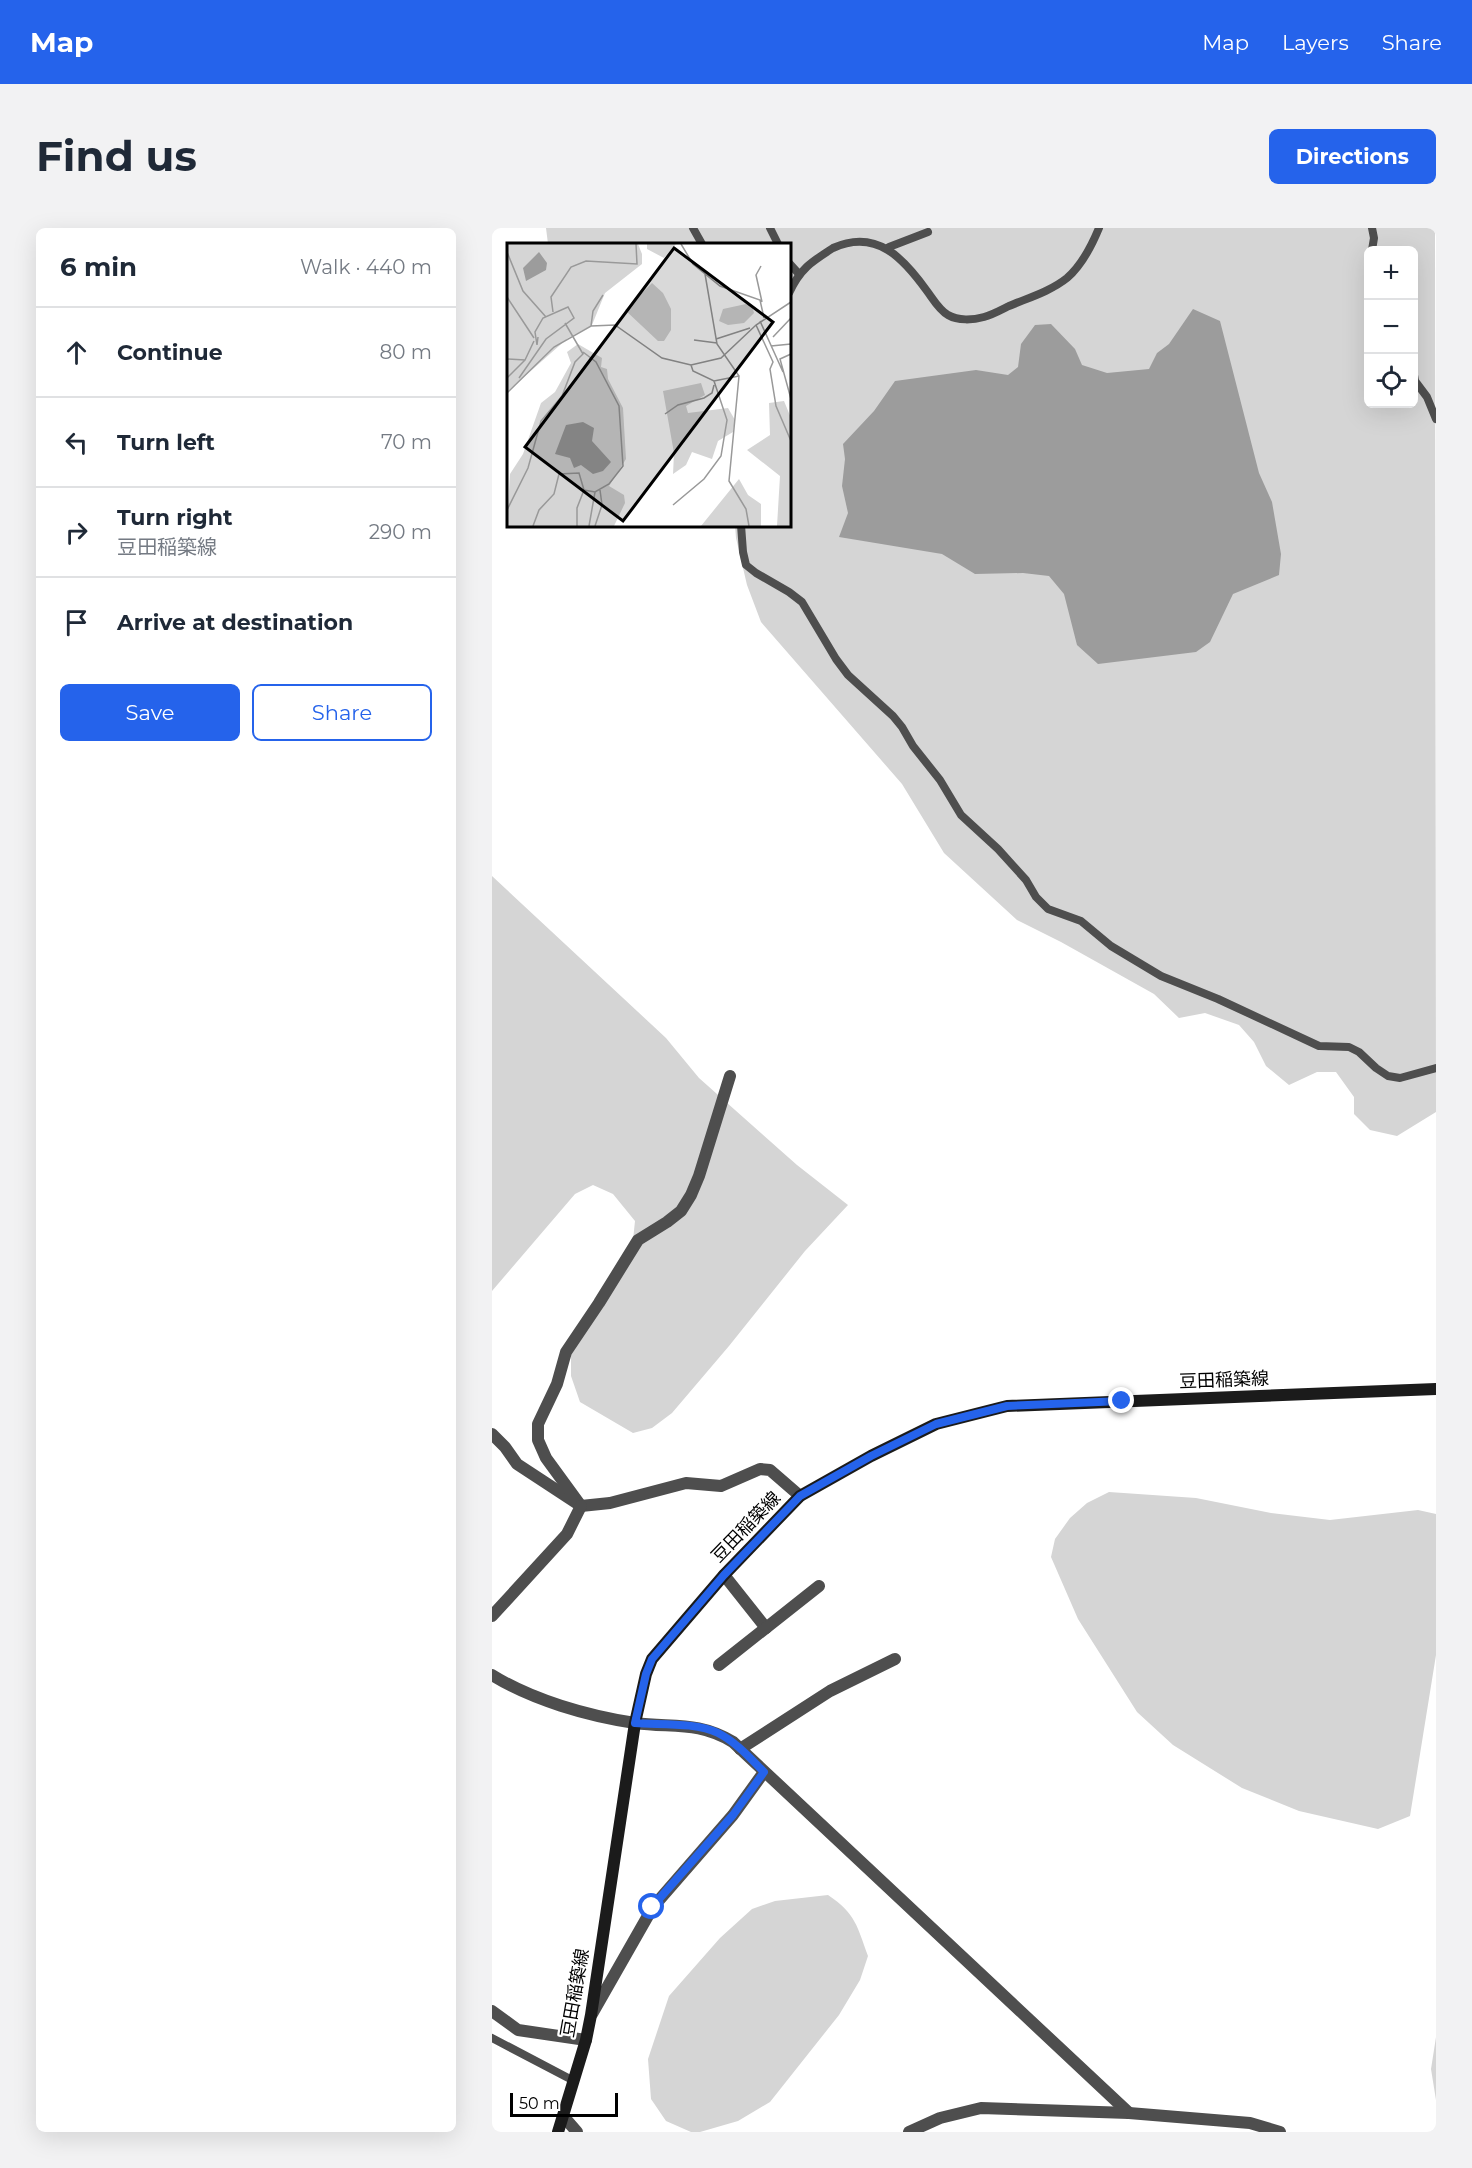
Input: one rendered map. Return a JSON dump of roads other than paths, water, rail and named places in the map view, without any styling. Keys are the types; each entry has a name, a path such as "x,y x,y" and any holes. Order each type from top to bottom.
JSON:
{"main road":[{"name":"豆田稲築線","path":"558,2132 586,2040 591,2015 635,1723 646,1674 652,1659 724,1575 800,1496 871,1456 936,1424 1007,1406 1436,1389"}],"street":[{"path":"580,1506 546,1458 538,1440 538,1424 557,1384 566,1352 638,1240 667,1222 681,1210 691,1195 730,1077"},
{"path":"492,1434 517,1464 580,1506 610,1503 686,1483 721,1486 760,1468 770,1470 800,1496"},
{"path":"492,1616 567,1534 580,1506"},
{"path":"724,1575 766,1628"},
{"path":"719,1665 819,1586"},
{"path":"740,1749 830,1691 895,1659"},
{"path":"492,1675 530,1695 589,1713 635,1723 698,1727 716,1732 740,1749 1129,2113"},
{"path":"591,2015 652,1907 733,1815 764,1772"},
{"path":"492,2011 518,2030 586,2040"},
{"path":"909,2132 940,2118 981,2108 1129,2113 1250,2123 1280,2132"},
{"path":"564,2117 577,2132"}],"lane":[{"path":"693,228 701,243"},
{"path":"770,228 778,243"},
{"path":"790,291 799,274 838,244 852,238 869,237 881,240 890,247 948,315 962,320 984,317 1056,286 1069,276 1094,241 1098,228"},
{"path":"1372,228 1372,246"},
{"path":"890,247 928,232"},
{"path":"790,264 799,274"},
{"path":"1418,385 1427,397 1436,419"},
{"path":"741,526 746,564 756,573 802,602 848,675 893,716 940,780 961,815 998,849 1048,909 1081,921 1111,946 1161,976 1218,999 1319,1046 1348,1047 1359,1052 1388,1076 1400,1078 1436,1068"},
{"path":"492,2038 574,2081"}]}
